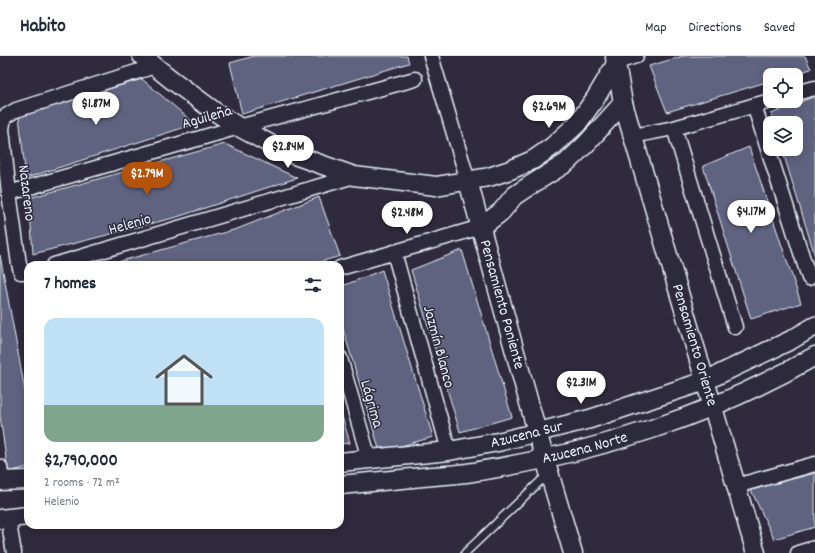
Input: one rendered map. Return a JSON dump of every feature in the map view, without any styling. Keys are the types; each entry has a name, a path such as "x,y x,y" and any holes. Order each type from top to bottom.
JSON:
{"street":[{"name":"Pensamiento Poniente","path":"431,56 468,181 572,553"},
{"path":"148,61 214,111 239,127 283,151 354,176 436,186 489,177 533,160 553,146 577,124 595,99 616,59 636,56"},
{"name":"Pensamiento Oriente","path":"616,59 623,103 756,553"},
{"name":"Nazareno","path":"24,271 18,264 8,193 2,129 4,117 16,110 148,61"},
{"name":"Aguileña","path":"8,193 239,127 415,79"},
{"path":"803,92 815,88"},
{"path":"344,267 481,227 501,212 514,196 566,163 586,144 623,103"},
{"path":"633,136 674,128 763,103"},
{"path":"754,105 809,278"},
{"path":"674,128 735,327"},
{"name":"Helenio","path":"67,261 354,176"},
{"name":"Jazmín Blanco","path":"394,252 449,451"},
{"name":"Azucena Sur","path":"344,462 449,451 537,432 596,416 706,381 791,340 815,326"},
{"name":"Azucena Norte","path":"344,485 547,466 607,443 648,430 713,406 766,382 815,356"},
{"name":"Lágrima","path":"344,372 369,459"},
{"path":"788,472 815,455"},
{"path":"736,486 815,464"},
{"path":"1,476 24,479"},
{"path":"14,553 4,518 24,516"},
{"path":"798,553 815,548"}],"lane":[{"path":"465,553 547,466"}],"building":[{"path":"254,56 407,56 409,63 242,114 230,63"},
{"path":"683,56 805,56 811,69 803,71 803,68 763,68 763,83 667,112 649,66"},
{"path":"142,79 195,124 26,178 19,116"},
{"path":"815,96 815,256 784,156 803,156 803,116 772,116 771,114 786,108 803,108 803,101"},
{"path":"225,144 297,178 177,217 33,254 29,198"},
{"path":"749,147 801,303 751,319 703,166"},
{"path":"319,197 340,256 323,261 121,261 237,229"},
{"path":"462,250 512,417 460,432 411,270"},
{"path":"0,255 24,385 24,468 8,472 0,416"},
{"path":"382,270 433,437 380,452 344,332 344,285"},
{"path":"344,423 350,443 344,444"},
{"path":"815,473 815,527 774,539 751,490"}]}
